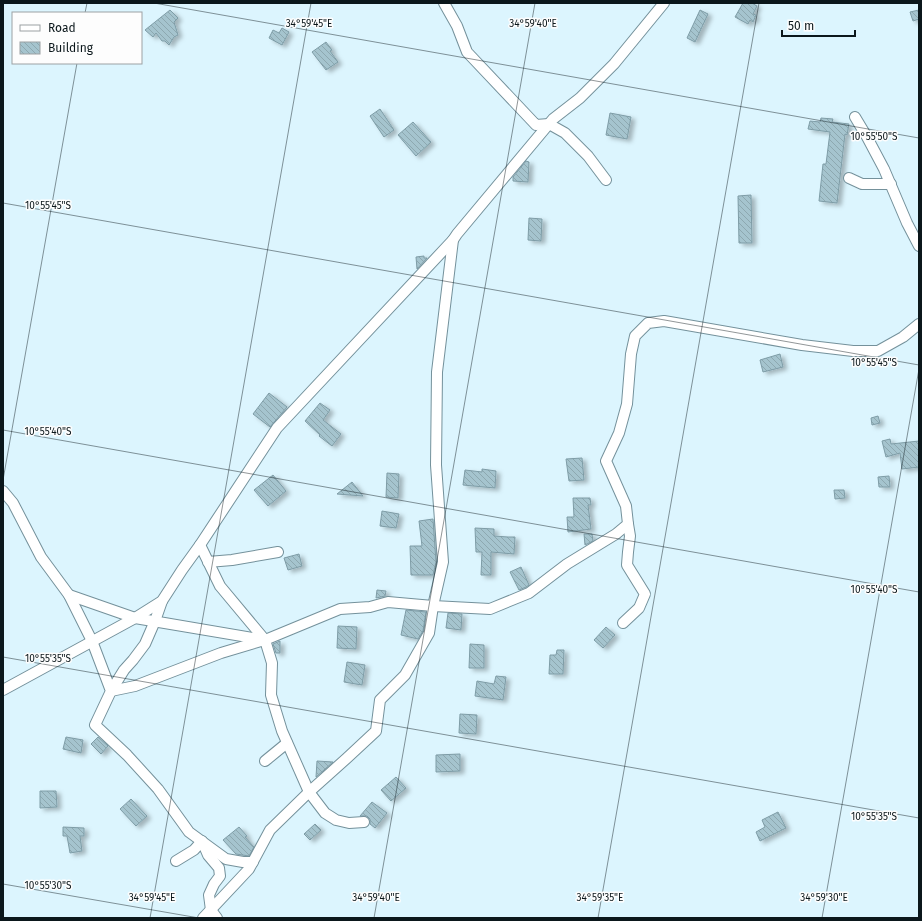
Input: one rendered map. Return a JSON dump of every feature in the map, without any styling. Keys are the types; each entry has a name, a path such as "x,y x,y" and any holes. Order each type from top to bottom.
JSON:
{"street":[{"path":"444,3 457,26 467,52 536,124 536,139"},
{"path":"253,862 226,859 189,832 158,789 127,754 94,725 111,691 124,670 145,644 162,601 277,428 453,240 553,119 580,98 614,64 664,3"},
{"path":"855,117 881,162 907,223 919,246"},
{"path":"536,124 549,124 565,134 588,156 606,180"},
{"path":"849,178 862,184 891,184"},
{"path":"203,918 214,914 249,869 270,830 308,792 376,731 380,700 405,676 428,633 443,562 436,465 437,372 453,240"},
{"path":"623,623 639,608 645,594 627,566 630,536 626,506 606,461 619,433 627,404 631,354 635,336 648,323 664,321 802,345 878,351 903,337 919,324"},
{"path":"3,491 13,503 41,557 69,595 92,641 111,691"},
{"path":"111,691 135,686 221,653 265,640 340,609 370,607 388,602 490,609 529,593 567,564 616,534 628,524"},
{"path":"200,545 220,586 265,640 272,663 271,695 282,731 308,792 325,813 336,820 349,823 364,822"},
{"path":"208,562 232,560 278,552"},
{"path":"69,595 135,618 265,640"},
{"path":"3,690 135,618 162,601"},
{"path":"265,761 288,743"},
{"path":"176,861 194,850 202,841"},
{"path":"202,841 208,855 219,868 220,876 209,895 214,914"}],"building":[{"path":"743,3 752,3 757,6 753,14 756,15 753,22 750,20 748,24 735,17"},
{"path":"170,10 178,18 174,22 178,35 174,37 169,45 165,41 162,41 156,33 153,37 145,30"},
{"path":"700,10 708,14 695,42 687,38"},
{"path":"919,10 919,19 913,21 910,12"},
{"path":"282,28 289,32 282,45 269,38 273,30 279,33"},
{"path":"326,42 332,50 330,51 338,62 326,70 312,52"},
{"path":"380,109 394,130 384,137 370,116"},
{"path":"610,113 631,117 627,139 606,135"},
{"path":"821,118 833,119 832,122 849,124 847,135 845,134 837,203 819,201 823,164 826,164 830,132 808,129 810,121 820,122"},
{"path":"413,122 431,142 416,156 398,135"},
{"path":"526,161 529,162 528,182 513,181 513,177"},
{"path":"751,195 752,243 739,243 738,196"},
{"path":"529,218 542,219 541,241 528,240"},
{"path":"424,256 424,258 427,258 417,269 416,257"},
{"path":"780,354 783,367 763,372 760,360"},
{"path":"269,393 287,407 270,427 253,414"},
{"path":"320,403 330,410 323,420 341,434 332,446 319,436 320,435 305,421"},
{"path":"878,416 880,423 872,425 871,418"},
{"path":"890,439 891,444 919,441 919,467 902,469 900,453 886,457 882,441"},
{"path":"582,458 584,480 569,481 566,459"},
{"path":"482,469 496,471 495,488 463,485 465,470 482,472"},
{"path":"387,473 399,474 398,498 386,497"},
{"path":"273,475 286,491 268,506 254,490"},
{"path":"889,476 890,487 879,487 878,477"},
{"path":"352,482 363,496 337,494"},
{"path":"834,490 844,490 845,498 835,499"},
{"path":"573,498 590,498 591,505 588,505 591,529 568,532 567,517 574,517"},
{"path":"382,511 399,514 396,528 380,526"},
{"path":"433,519 436,562 433,575 411,575 410,546 422,546 419,521"},
{"path":"475,528 494,529 494,536 515,537 514,554 491,552 491,575 481,575 482,552 476,552"},
{"path":"584,534 592,534 593,541 585,545"},
{"path":"299,554 302,566 288,570 284,558"},
{"path":"521,567 529,585 519,590 510,572"},
{"path":"377,590 386,591 385,596 376,598"},
{"path":"406,610 426,612 423,631 418,639 401,635"},
{"path":"448,613 462,614 461,630 446,628"},
{"path":"338,626 357,627 356,649 337,648"},
{"path":"606,627 615,635 603,648 594,640"},
{"path":"280,641 280,653 276,653 273,644"},
{"path":"470,644 484,645 484,668 469,668"},
{"path":"557,650 564,650 563,674 549,674 550,655 556,655"},
{"path":"347,662 365,665 362,685 344,682"},
{"path":"496,676 506,677 503,700 475,696 477,681 494,684"},
{"path":"460,714 477,715 476,734 459,733"},
{"path":"66,737 83,740 81,753 63,749"},
{"path":"98,737 108,746 101,754 91,744"},
{"path":"460,754 460,771 436,772 436,755"},
{"path":"317,761 333,762 316,777"},
{"path":"396,777 406,788 391,801 381,790"},
{"path":"40,791 56,791 57,807 40,808"},
{"path":"131,799 147,816 136,826 120,809"},
{"path":"372,802 387,813 375,828 370,824 370,819 367,816 360,816"},
{"path":"778,812 786,828 760,841 756,832 765,827 762,820"},
{"path":"315,824 321,830 310,840 304,834"},
{"path":"63,827 84,828 84,836 80,836 82,851 70,853 67,836 63,836"},
{"path":"239,827 254,847 249,856 236,854 223,840"}]}
